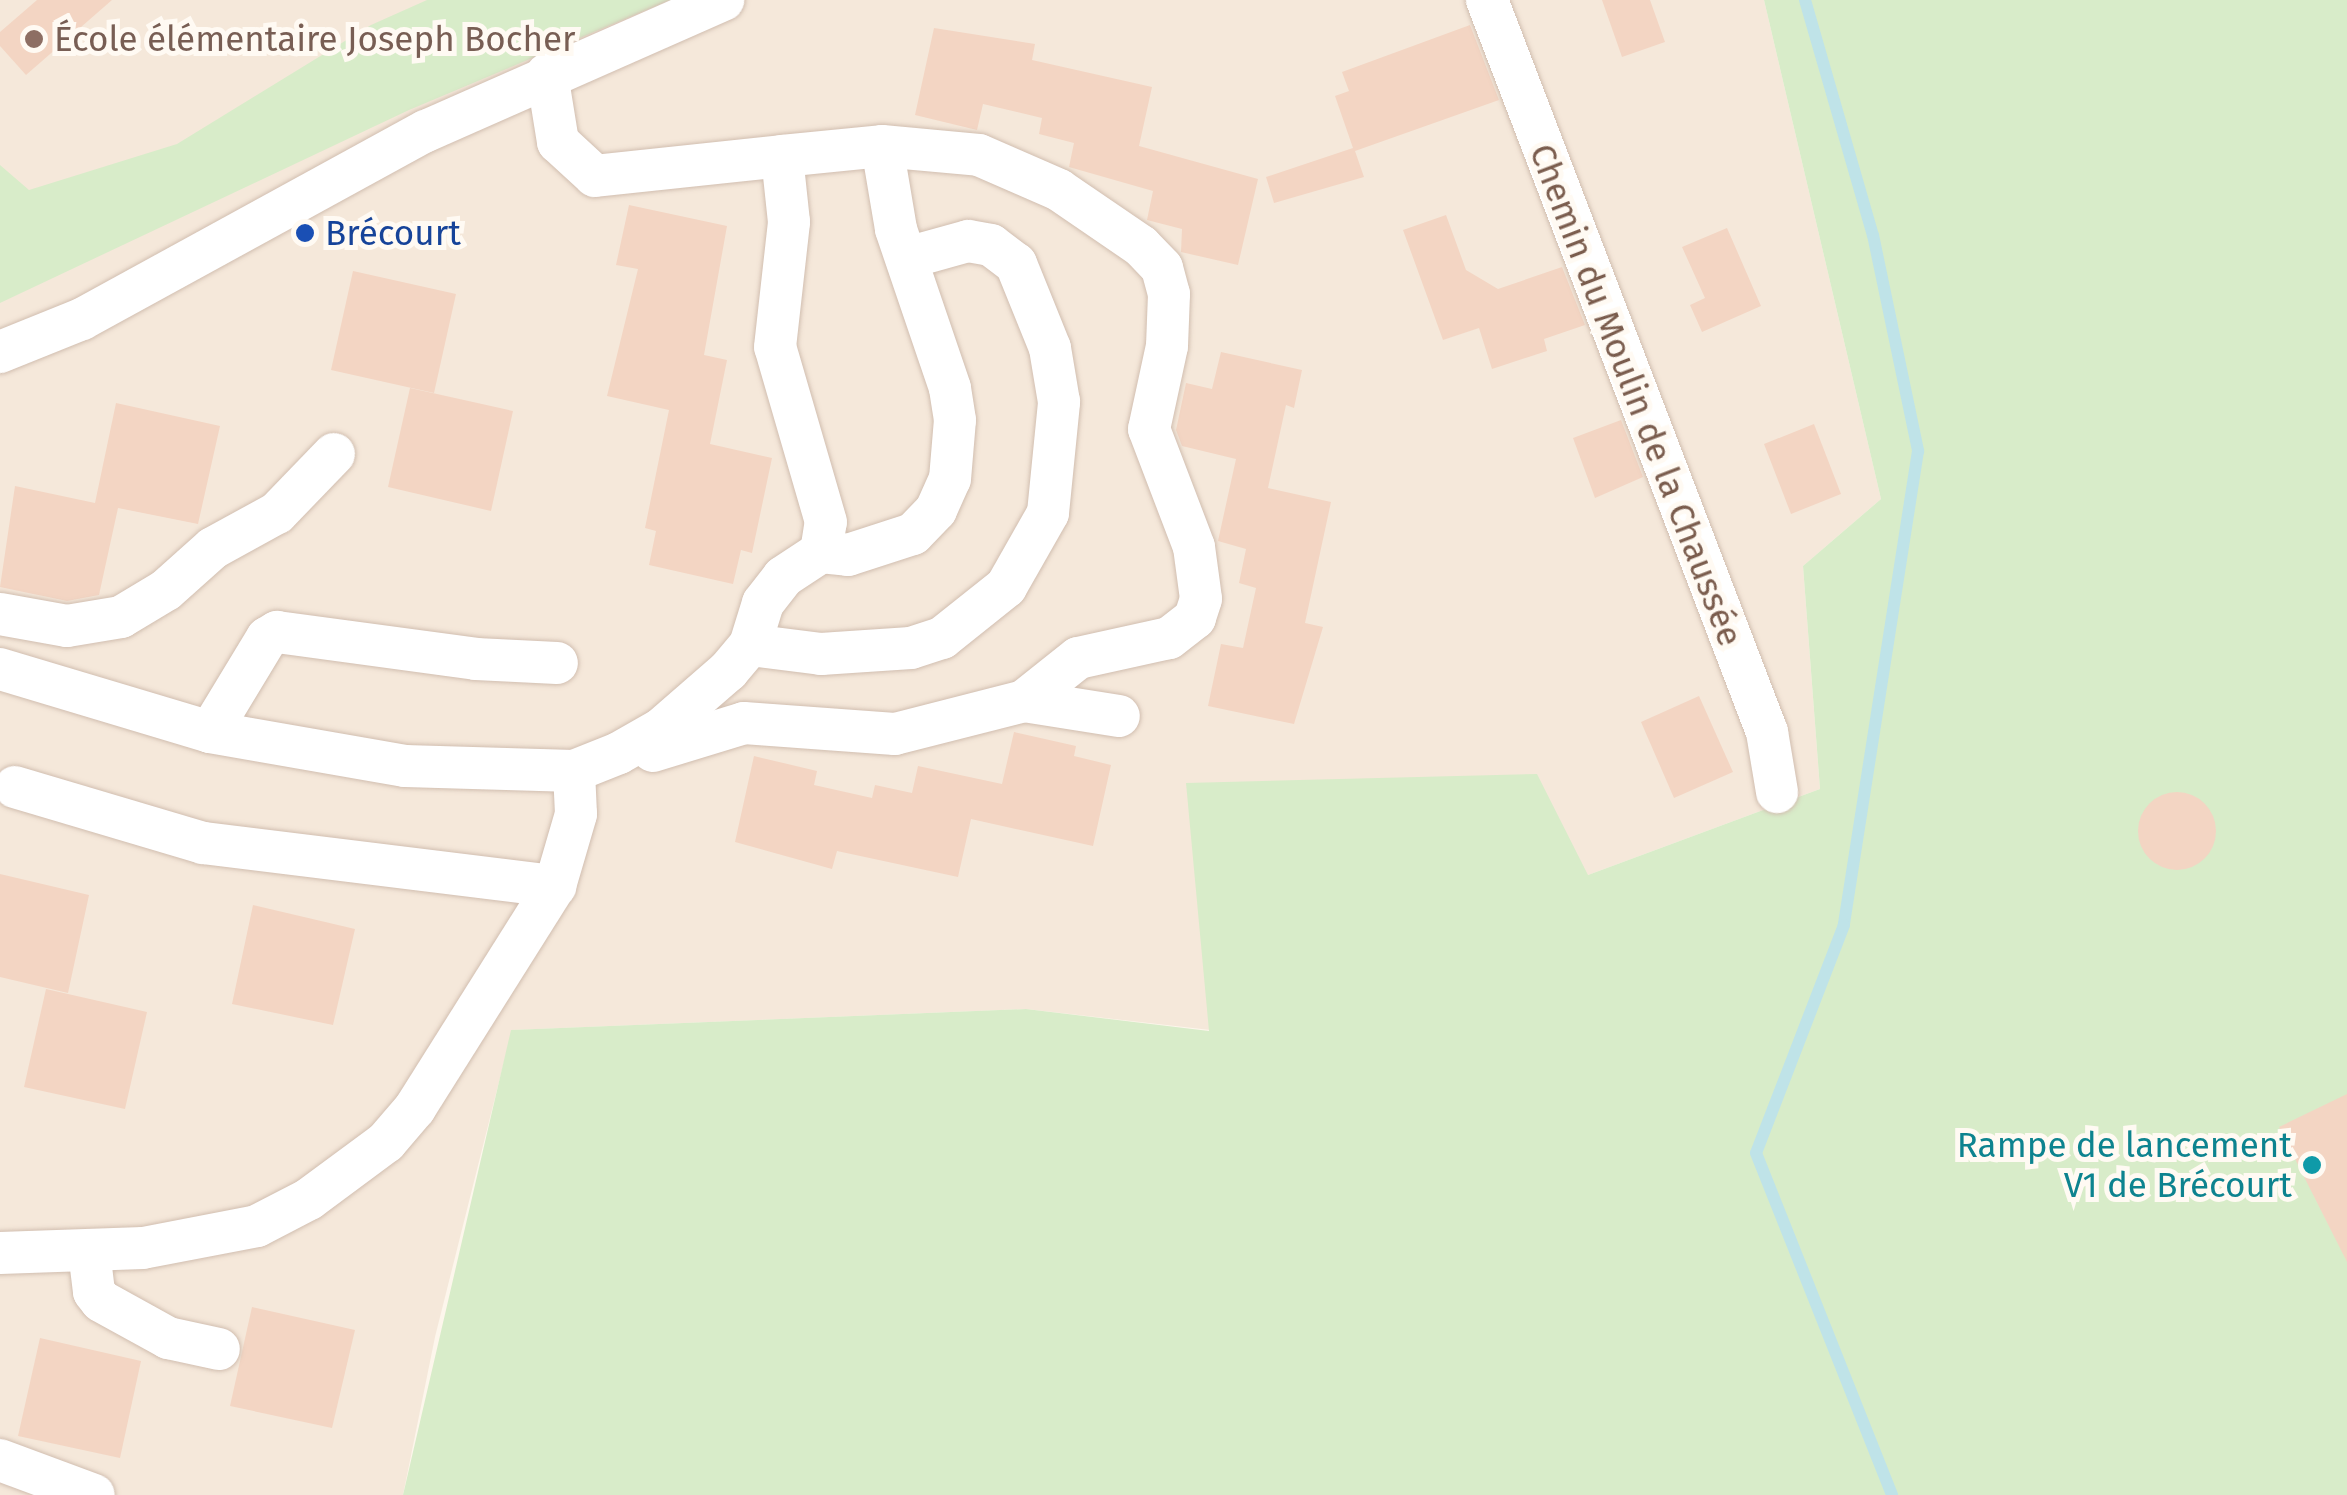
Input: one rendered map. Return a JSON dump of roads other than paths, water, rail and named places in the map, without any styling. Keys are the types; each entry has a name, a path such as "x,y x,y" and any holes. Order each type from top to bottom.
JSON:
{"street":[{"path":"0,352 82,319 426,131 546,74 724,0"},
{"name":"Chemin du Moulin de la Chaussée","path":"1487,0 1767,732 1776,792"},
{"path":"546,74 558,142 595,176 882,146 978,155 1059,190 1140,246 1162,268 1169,294 1167,346 1149,429 1194,547 1202,600 1195,618 1170,638 1078,658 1024,700 895,734 744,722 718,726 664,751 634,745"},
{"path":"0,669 210,732 405,766 574,770 634,745 698,699 750,645 773,590 822,552 848,555 913,534 936,510 950,480 956,420 950,388 888,200 882,146"},
{"path":"782,156 790,222 775,347 826,522 822,552"},
{"path":"750,645 821,654 911,648 942,638 1006,587 1048,513 1059,402 1050,348 1016,264 991,245 968,241 906,258"},
{"path":"0,614 67,626 121,617 166,590 213,548 276,513 334,454"},
{"path":"210,732 267,638 277,632 476,659 557,662"},
{"path":"1024,700 1119,716"},
{"path":"0,1253 89,1251 206,1240 257,1226 351,1171 415,1108 555,886 576,814 574,770"},
{"path":"15,787 203,843 555,886"},
{"path":"89,1251 94,1292 101,1301 168,1338 219,1349"},
{"path":"0,1460 94,1495"}],"waterway":[{"path":"1805,0 1873,235 1918,451 1844,925 1756,1153 1892,1495"}],"place":[{"name":"École élémentaire Joseph Bocher","path":"34,39"},
{"name":"Brécourt","path":"305,233"},
{"name":"Rampe de lancement V1 de Brécourt","path":"2312,1165"}]}
